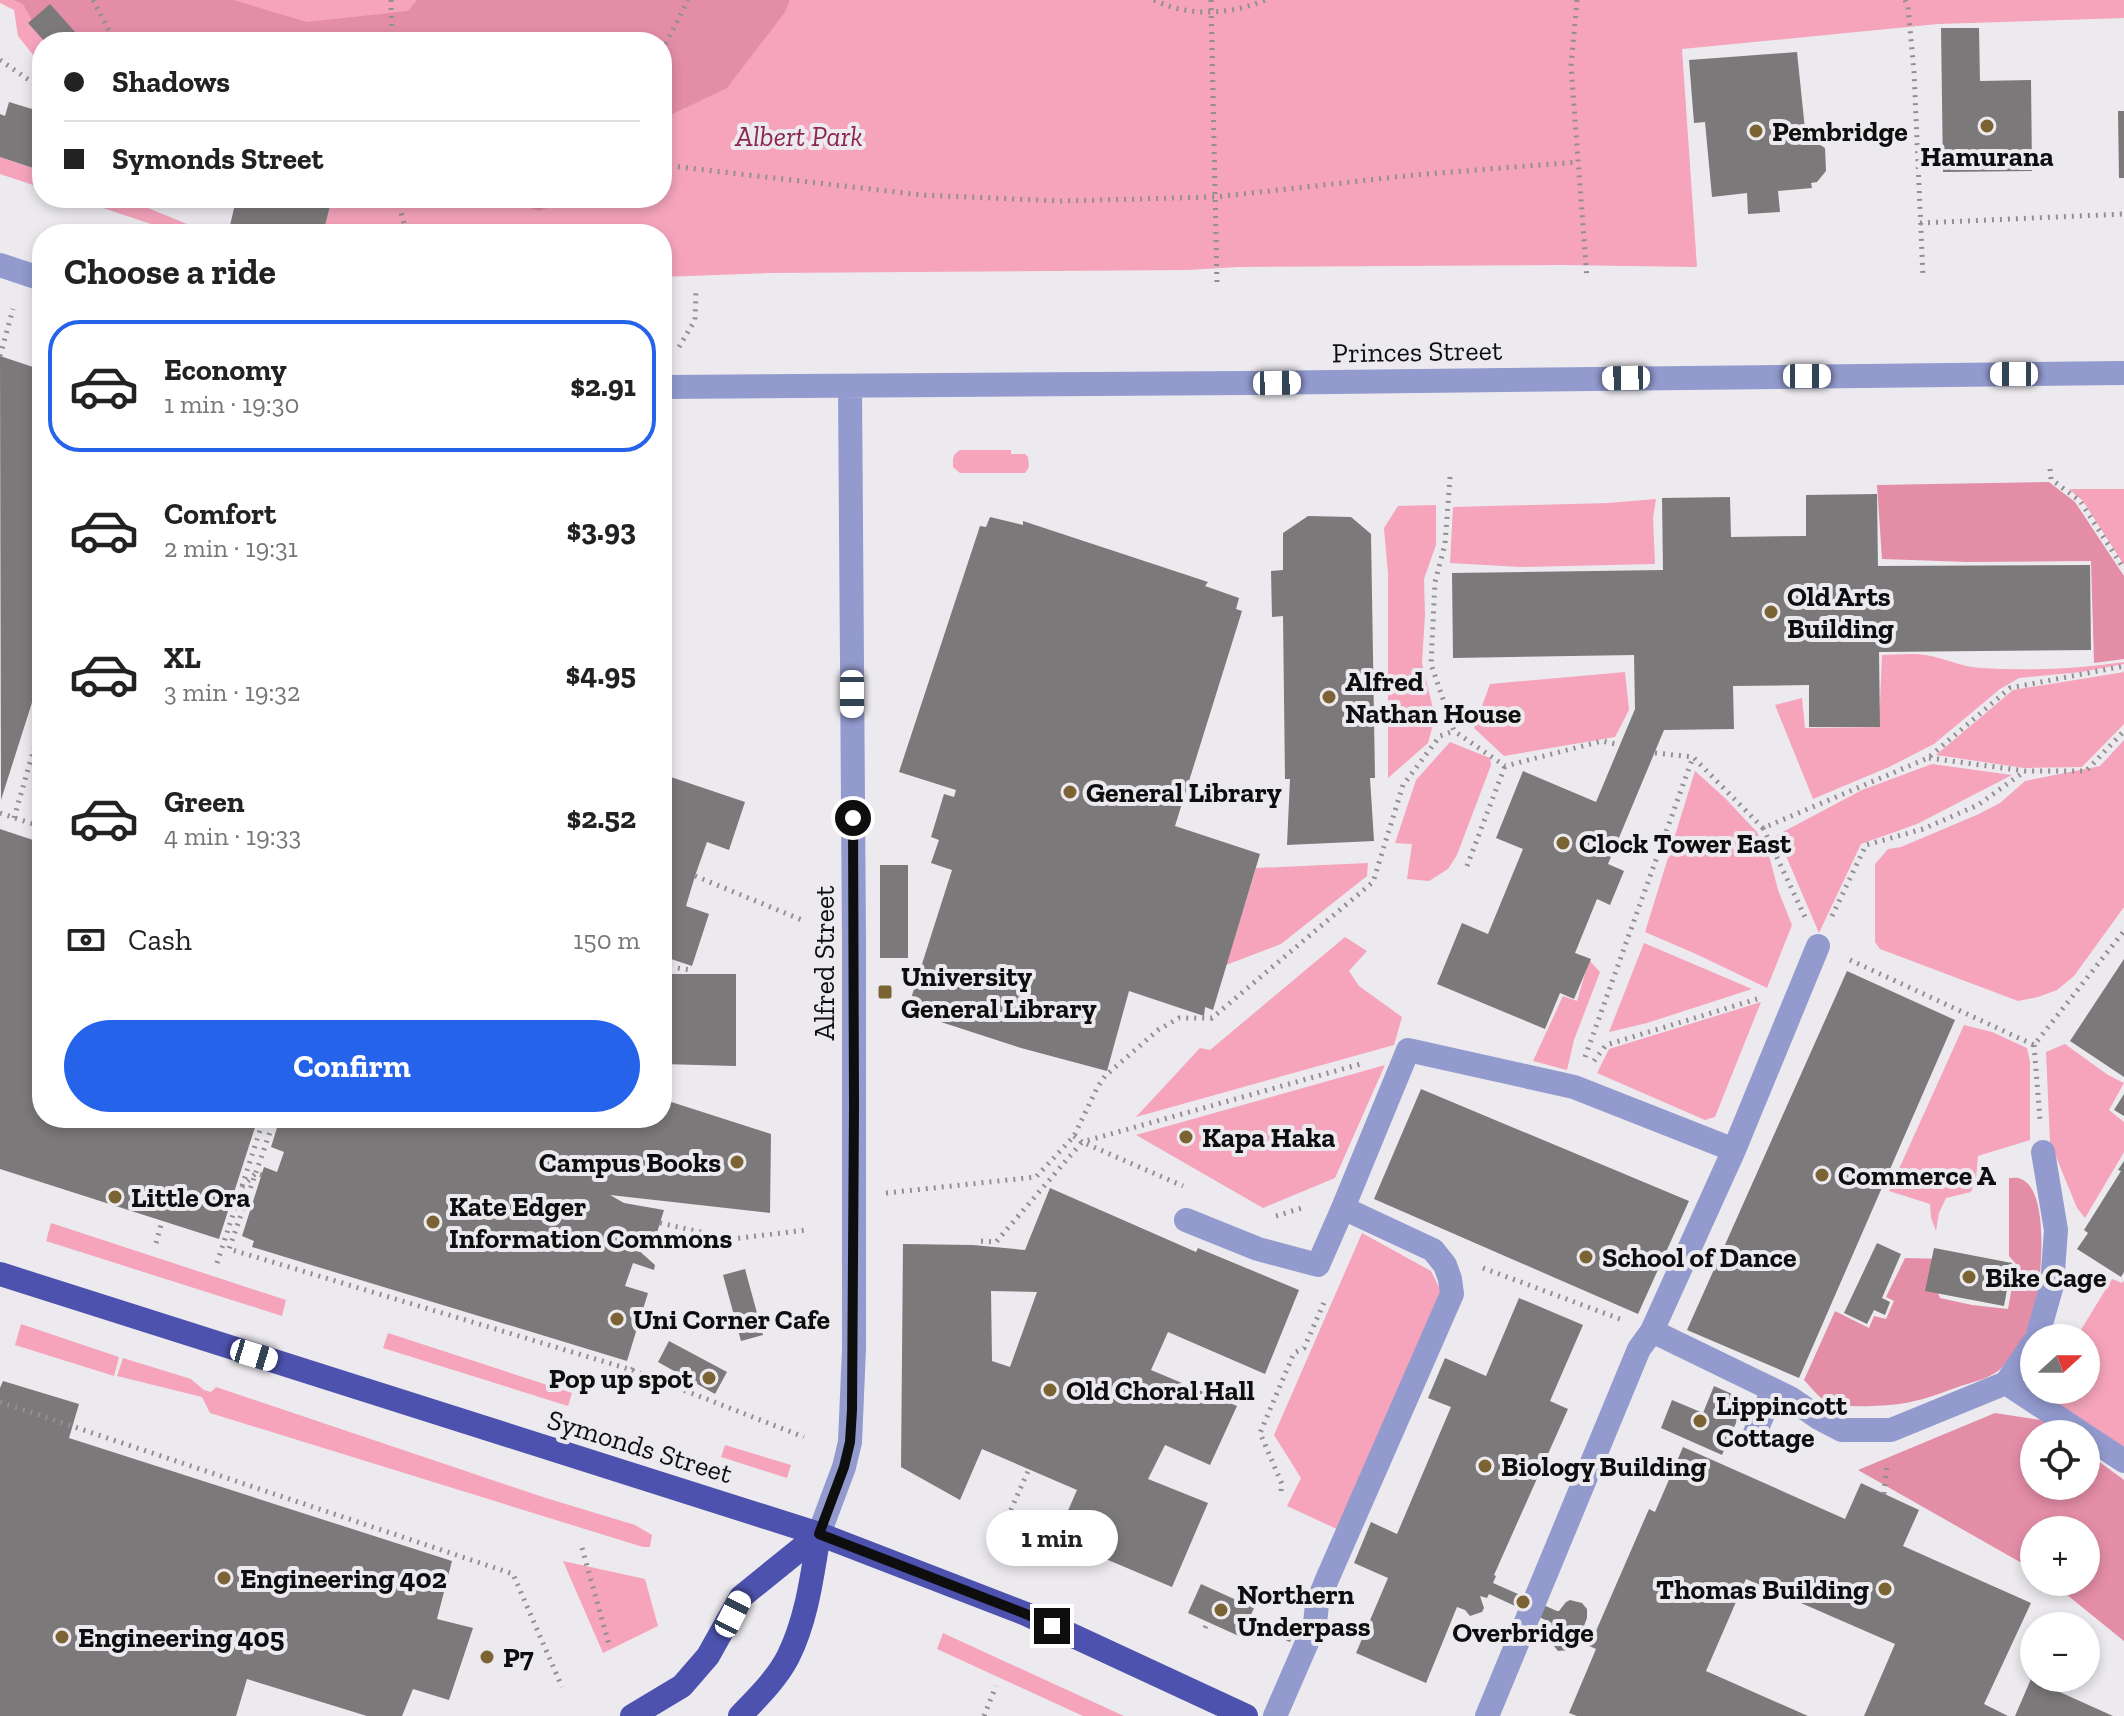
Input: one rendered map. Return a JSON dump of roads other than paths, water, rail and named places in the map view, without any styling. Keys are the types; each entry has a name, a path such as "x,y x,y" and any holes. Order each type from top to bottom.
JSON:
{"main road":[{"name":"Symonds Street","path":"0,1274 819,1534 1026,1614 1246,1716"},
{"path":"632,1716 682,1686 708,1656 741,1597 819,1534"},
{"path":"740,1716 765,1690 787,1659 804,1620 819,1534"}],"street":[{"path":"0,265 32,276"},
{"name":"Princes Street","path":"672,387 2124,373"},
{"name":"Alfred Street","path":"819,1534 850,1442 852,1394 854,926 850,387"},
{"path":"1487,1716 1639,1349 1652,1331 1734,1150 1818,946"},
{"path":"1186,1220 1258,1249 1318,1265 1408,1050 1574,1087 1734,1150"},
{"path":"2040,1324 2052,1285 2056,1230 2043,1152"},
{"path":"1275,1716 1315,1624 1322,1591 1452,1294 1445,1265 1433,1250 1343,1208"},
{"path":"1652,1331 1790,1398 1842,1430 1891,1430 2006,1383 2020,1362"},
{"path":"2006,1383 2062,1420"},
{"path":"1755,1433 1773,1390"},
{"path":"2100,1445 2124,1461"}],"place":[{"name":"Hamurana","path":"1987,126"},
{"name":"Pembridge","path":"1756,131"},
{"name":"Old Arts Building","path":"1771,612"},
{"name":"Alfred Nathan House","path":"1329,697"},
{"name":"General Library","path":"1070,792"},
{"name":"Clock Tower East","path":"1563,843"},
{"name":"University General Library","path":"885,992"},
{"name":"Kapa Haka","path":"1186,1137"},
{"name":"Campus Books","path":"737,1162"},
{"name":"Commerce A","path":"1822,1175"},
{"name":"Little Ora","path":"115,1197"},
{"name":"Kate Edger Information Commons","path":"433,1222"},
{"name":"School of Dance","path":"1586,1257"},
{"name":"Bike Cage","path":"1969,1277"},
{"name":"Uni Corner Cafe","path":"617,1319"},
{"name":"Pop up spot","path":"709,1378"},
{"name":"Old Choral Hall","path":"1050,1390"},
{"name":"Lippincott Cottage","path":"1700,1421"},
{"name":"Biology Building","path":"1485,1466"},
{"name":"Engineering 402","path":"224,1578"},
{"name":"Thomas Building","path":"1885,1589"},
{"name":"Overbridge","path":"1523,1602"},
{"name":"Northern Underpass","path":"1221,1610"},
{"name":"Engineering 405","path":"62,1637"},
{"name":"P7","path":"487,1657"}],"park label":[{"name":"Albert Park","path":"799,136"}]}
